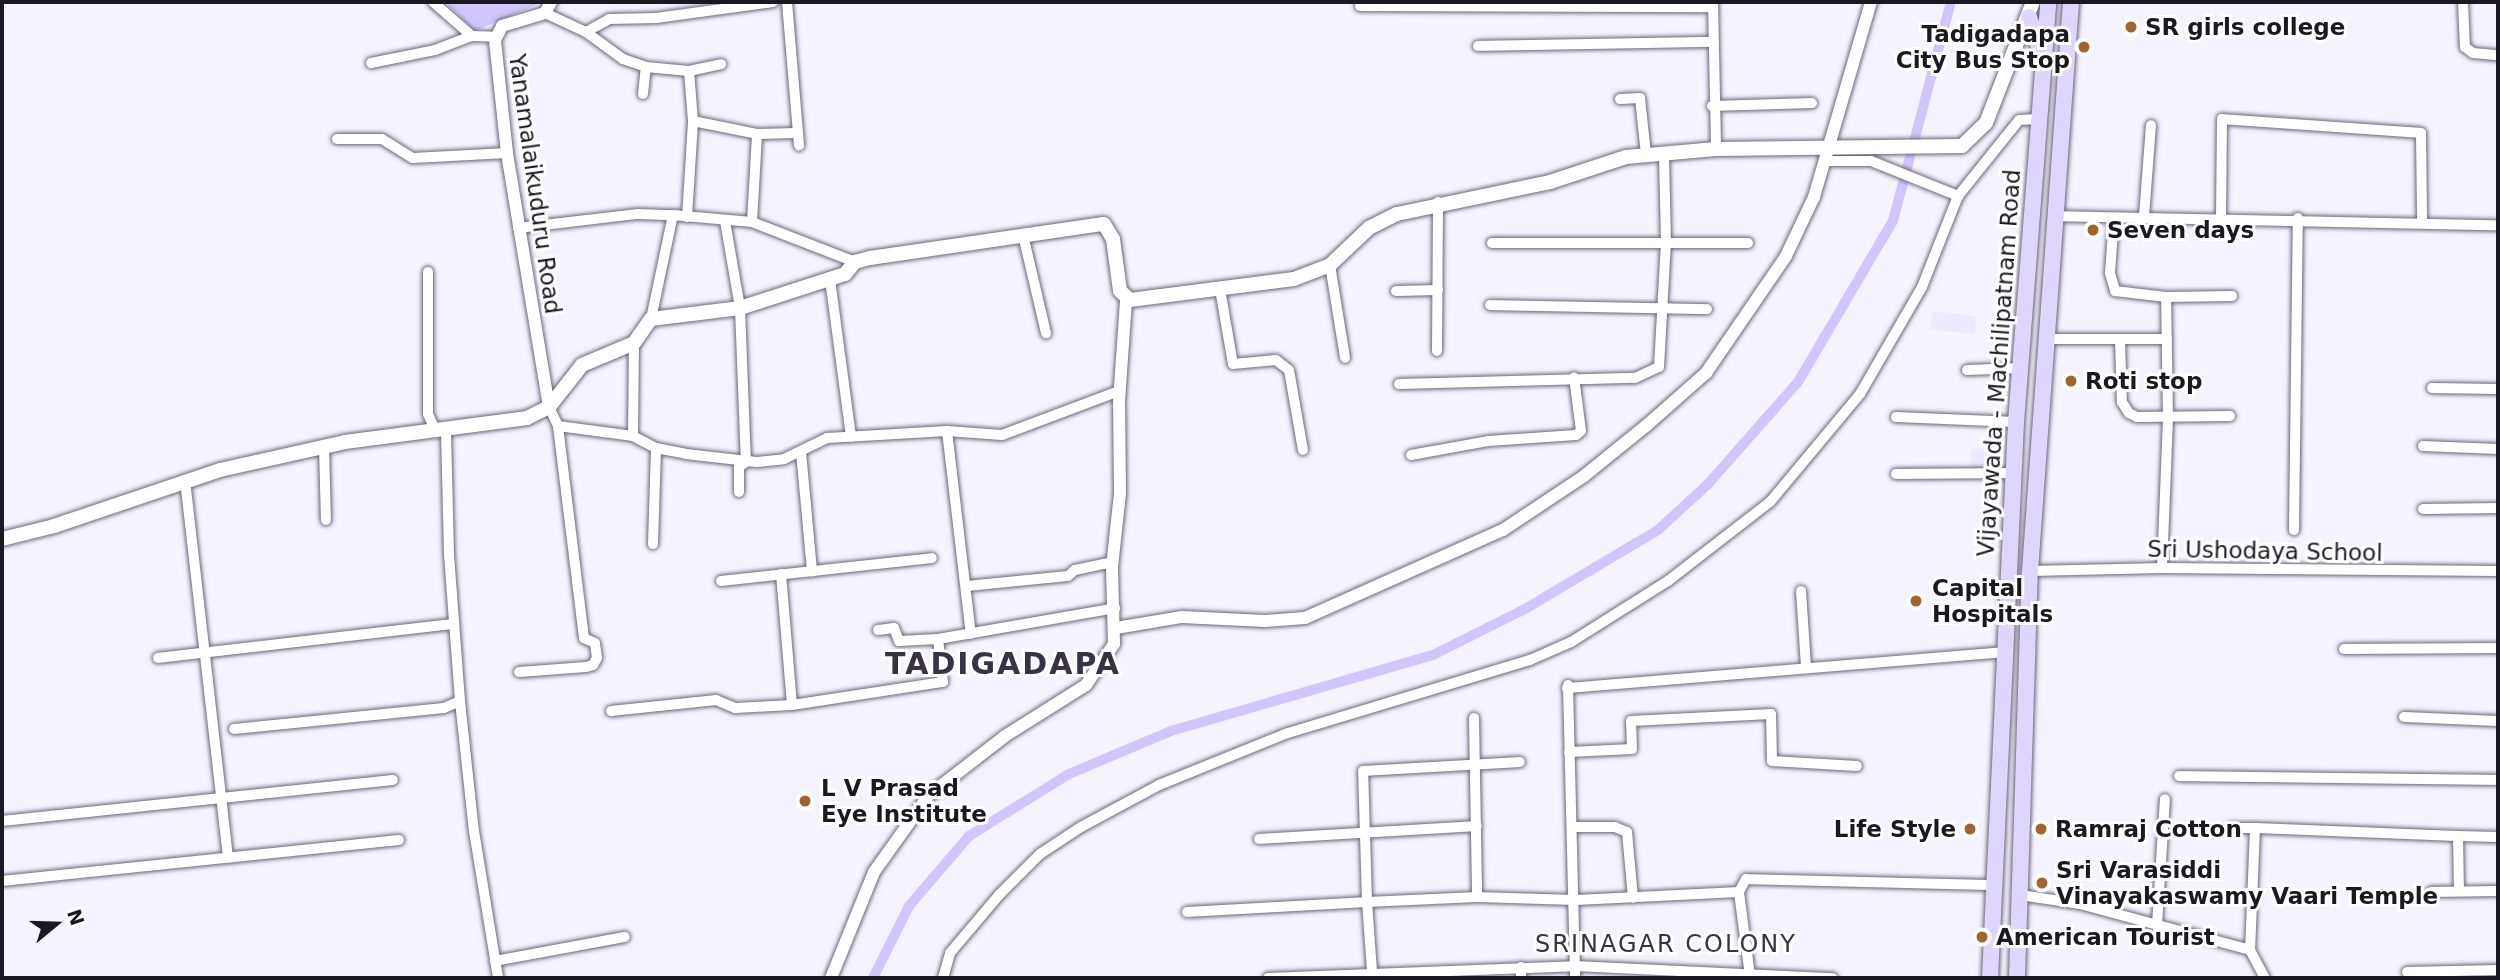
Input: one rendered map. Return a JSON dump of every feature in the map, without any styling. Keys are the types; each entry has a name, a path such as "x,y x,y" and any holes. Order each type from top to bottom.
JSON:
{"highway":[{"name":"Vijayawada - Machilipatnam Road","path":"1990,978 2016,422 2048,2"},
{"name":"Vijayawada - Machilipatnam Road","path":"2017,978 2030,571 2071,2"},
{"path":"2031,10 2040,48 2041,70"}],"main road":[{"path":"2,539 54,526 185,480 324,446 527,418 549,407 582,365 634,344 651,318 740,308 845,274 855,262 1104,224 1113,239 1126,300 1294,279 1331,265 1382,220 1438,202 1550,182 1603,162 1646,154 1716,149 1826,154 1847,149 1962,146 1986,123 2031,10"}],"street":[{"path":"433,2 472,36"},
{"path":"586,32 609,19 656,18 773,2"},
{"path":"787,2 799,146"},
{"path":"1116,628 1182,617 1265,621 1305,618 1482,541 1584,476 1706,373 1786,256 1826,154 1871,2"},
{"path":"2463,2 2465,47 2473,53 2498,54"},
{"path":"1360,6 1713,4 1712,106 1716,149"},
{"path":"548,7 623,59 646,67 689,71 721,64"},
{"name":"Yanamalaikuduru Road","path":"548,7 502,26 496,37 506,153 549,407"},
{"path":"371,63 435,50 472,36 496,37"},
{"path":"1478,46 1712,43"},
{"path":"643,94 646,67"},
{"path":"687,218 693,121 689,71"},
{"path":"1620,99 1640,99 1646,154"},
{"path":"1712,106 1812,103"},
{"path":"943,978 950,953 999,895 1040,854 1081,827 1159,785 1288,733 1530,660 1571,642 1668,581 1770,502 1844,418 1922,287 1958,196 2019,120 2037,119"},
{"path":"2221,217 2222,119 2421,133 2422,221"},
{"path":"693,121 757,134 797,132"},
{"path":"2144,216 2151,125"},
{"path":"752,222 757,134"},
{"path":"337,139 382,139 413,158 506,153"},
{"path":"1399,384 1574,377 1635,378 1660,367 1666,243 1664,152"},
{"path":"1826,154 1871,161 1958,196"},
{"path":"1437,351 1438,202"},
{"path":"518,228 638,214 752,222 855,262"},
{"path":"651,318 673,215"},
{"path":"2055,216 2298,218 2498,225"},
{"path":"2114,218 2110,273 2115,291 2166,297 2232,296"},
{"path":"2294,530 2298,218"},
{"path":"725,221 740,308 746,462"},
{"path":"1023,235 1046,333"},
{"path":"1492,243 1748,243"},
{"path":"1331,265 1345,358"},
{"path":"428,272 428,414 440,430 460,701 474,831 498,978"},
{"path":"830,279 851,437"},
{"path":"1220,289 1233,364 1276,359 1289,370 1303,450"},
{"path":"1396,291 1438,290"},
{"path":"2162,568 2168,418 2166,297"},
{"path":"831,978 874,873 929,795 1004,736 1095,677 1114,644 1116,628 1112,562 1120,493 1119,391 1126,300"},
{"path":"1490,305 1707,309"},
{"path":"2046,339 2167,339"},
{"path":"2120,340 2124,407 2137,417 2230,416"},
{"path":"633,436 634,344"},
{"path":"1967,370 2021,368"},
{"path":"1411,455 1488,441 1576,435 1581,431 1574,377"},
{"path":"2432,388 2498,389"},
{"path":"558,426 633,436 656,448 746,462 784,459 821,440 947,430 1012,432 1119,391"},
{"path":"519,672 586,667 597,658 595,643 584,638 558,426 549,407"},
{"path":"1896,417 2016,422"},
{"path":"947,430 971,634"},
{"path":"324,446 326,520"},
{"path":"2423,446 2498,449"},
{"path":"653,544 656,448"},
{"path":"801,452 812,571"},
{"path":"739,492 739,467 746,462"},
{"path":"1896,474 2014,473"},
{"path":"185,480 228,858"},
{"path":"2423,509 2498,508"},
{"path":"721,581 932,558"},
{"path":"967,586 1068,576 1075,570 1112,562"},
{"name":"Sri Ushodaya School","path":"2030,571 2162,568 2498,571"},
{"path":"781,574 792,705"},
{"path":"1801,591 1806,667"},
{"path":"878,629 894,628 899,641 938,639 1115,608"},
{"path":"158,658 454,624"},
{"path":"611,711 716,700 735,708 792,705 943,682 938,639"},
{"path":"2344,649 2498,648"},
{"path":"1575,978 1576,900 1568,685 2004,652"},
{"path":"234,729 444,708 460,701"},
{"path":"1569,752 1632,749 1631,721 1771,714 1772,761 1857,766"},
{"path":"2404,717 2498,721"},
{"path":"1474,718 1477,897"},
{"path":"1372,971 1360,779 1366,769 1520,762"},
{"path":"2179,776 2498,780"},
{"path":"2,821 393,780"},
{"path":"2157,925 2165,799"},
{"path":"1259,839 1365,830 1477,826"},
{"path":"1572,827 1615,827 1627,832 1633,898"},
{"path":"2230,828 2498,837"},
{"path":"2255,828 2249,950 2264,978"},
{"path":"2458,836 2459,891"},
{"path":"2,881 399,840"},
{"path":"1750,976 1739,892 1742,881 1754,878 1994,885"},
{"path":"2431,892 2498,891"},
{"path":"1187,912 1477,897 1576,900 1739,892"},
{"path":"2020,895 2080,904 2249,950"},
{"path":"495,961 625,937"},
{"path":"1268,978 1372,971 1574,966 1833,978"},
{"path":"1521,967 1521,978"},
{"path":"2407,972 2498,970"}],"shaded area":[{"path":"445,2 540,2 540,3 475,31"},
{"path":"1932,311 1976,316 1975,334 1930,329"},
{"path":"1992,448 1993,469 1971,470 1971,449"}],"waterway":[{"path":"873,978 909,906 969,836 1069,774 1171,731 1433,655 1525,609 1658,530 1708,484 1798,382 1893,221 1951,2"}],"place":[{"name":"SR girls college","path":"2131,27"},
{"name":"Tadigadapa City Bus Stop","path":"2084,47"},
{"name":"Seven days","path":"2093,230"},
{"name":"Roti stop","path":"2071,381"},
{"name":"Capital Hospitals","path":"1916,601"},
{"name":"L V Prasad Eye Institute","path":"805,801"},
{"name":"Life Style","path":"1970,829"},
{"name":"Ramraj Cotton","path":"2041,829"},
{"name":"Sri Varasiddi Vinayakaswamy Vaari Temple","path":"2042,883"},
{"name":"American Tourist","path":"1982,937"}],"district":[{"name":"TADIGADAPA","path":"1003,664"},
{"name":"SRINAGAR COLONY","path":"1666,945"}]}
